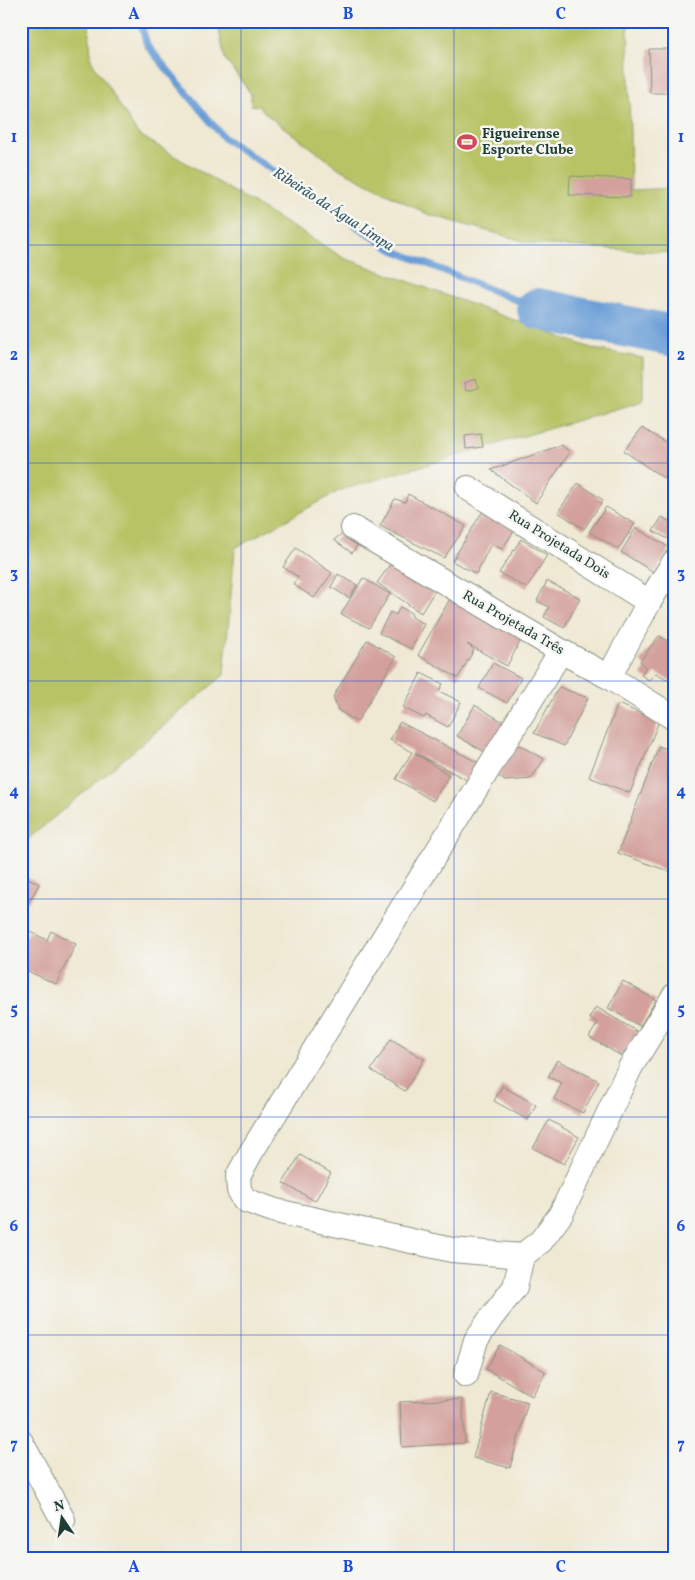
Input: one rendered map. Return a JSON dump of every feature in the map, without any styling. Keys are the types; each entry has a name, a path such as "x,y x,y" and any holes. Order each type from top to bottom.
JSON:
{"street":[{"name":"Rua Projetada Dois","path":"468,488 649,602"},
{"name":"Rua Projetada Três","path":"353,528 561,651 609,677 674,718"},
{"path":"609,677 649,602 674,562"},
{"path":"522,1256 452,1250 276,1211 245,1200 239,1190 238,1176 561,651"},
{"path":"466,1375 476,1340 515,1287 522,1256 541,1241 561,1214 630,1068 674,996"},
{"path":"21,1442 62,1520"}],"green space":[{"path":"21,21 89,21 91,60 138,134 344,258 594,349 643,358 643,401 341,490 235,548 224,675 21,845"},
{"name":"Figueirense Esporte Clube","path":"217,21 628,21 631,190 674,188 674,253 534,244 427,214 340,169 267,115 259,106 251,105 251,94 225,59"}],"building":[{"path":"649,49 674,49 674,93 650,93"},
{"path":"671,145 674,145 674,159 673,159"},
{"path":"570,176 631,179 630,197 569,195"},
{"path":"476,379 478,388 466,391 464,383"},
{"path":"642,428 674,447 674,466 665,479 624,451"},
{"path":"481,434 483,447 466,449 465,436"},
{"path":"561,445 570,452 536,503 491,470"},
{"path":"578,483 603,500 584,529 558,512"},
{"path":"408,494 466,526 444,558 380,526 395,499 405,502"},
{"path":"486,506 518,525 502,549 491,544 476,574 452,561"},
{"path":"606,507 635,524 618,549 589,532"},
{"path":"662,517 674,524 674,542 653,531"},
{"path":"636,528 670,548 655,573 621,552"},
{"path":"345,531 359,542 352,553 334,540"},
{"path":"521,539 547,555 527,588 499,573"},
{"path":"296,548 332,573 314,598 293,584 298,577 283,567"},
{"path":"394,559 437,587 421,613 377,583"},
{"path":"338,574 357,585 349,598 331,587"},
{"path":"363,578 390,594 369,628 341,614"},
{"path":"547,581 580,598 564,628 544,617 549,607 537,601"},
{"path":"451,597 523,636 507,666 467,644 474,650 458,678 418,655"},
{"path":"400,607 424,624 411,649 379,633 390,612 396,615"},
{"path":"659,636 674,645 674,683 656,673 649,680 641,675 646,668 640,661"},
{"path":"367,640 396,657 357,722 338,710 333,697"},
{"path":"493,663 521,678 507,703 479,688"},
{"path":"421,673 443,684 439,691 461,702 448,727 426,715 424,718 403,708"},
{"path":"559,687 588,698 564,746 534,733"},
{"path":"618,704 659,721 630,793 589,777"},
{"path":"475,705 508,725 490,755 457,736"},
{"path":"400,722 479,763 469,781 415,753 449,775 433,801 396,779 412,752 390,740"},
{"path":"517,744 544,759 531,779 505,781 498,776"},
{"path":"659,746 674,752 674,865 671,872 618,853"},
{"path":"21,874 39,884 29,902 21,898"},
{"path":"29,931 47,940 51,931 76,944 56,984 21,968 21,947"},
{"path":"623,981 656,1000 640,1026 608,1008"},
{"path":"596,1007 638,1032 623,1057 589,1037 598,1023 589,1018"},
{"path":"391,1039 424,1059 405,1091 371,1070"},
{"path":"557,1060 599,1081 583,1113 554,1099 562,1083 548,1077"},
{"path":"502,1086 536,1105 528,1120 494,1101"},
{"path":"549,1120 579,1137 564,1164 533,1148"},
{"path":"300,1155 331,1173 315,1201 283,1183"},
{"path":"500,1345 546,1372 532,1396 486,1369"},
{"path":"491,1392 528,1402 510,1468 473,1458"},
{"path":"462,1399 465,1443 402,1447 400,1402"},
{"path":"21,1547 29,1558 21,1559"}],"waterway":[{"name":"Ribeirão da Água Limpa","path":"140,21 147,45 224,138 393,250 538,309"},
{"name":"Ribeirão da Água Limpa","path":"538,309 674,336"}],"place":[{"name":"Figueirense Esporte Clube","path":"467,142"}]}
